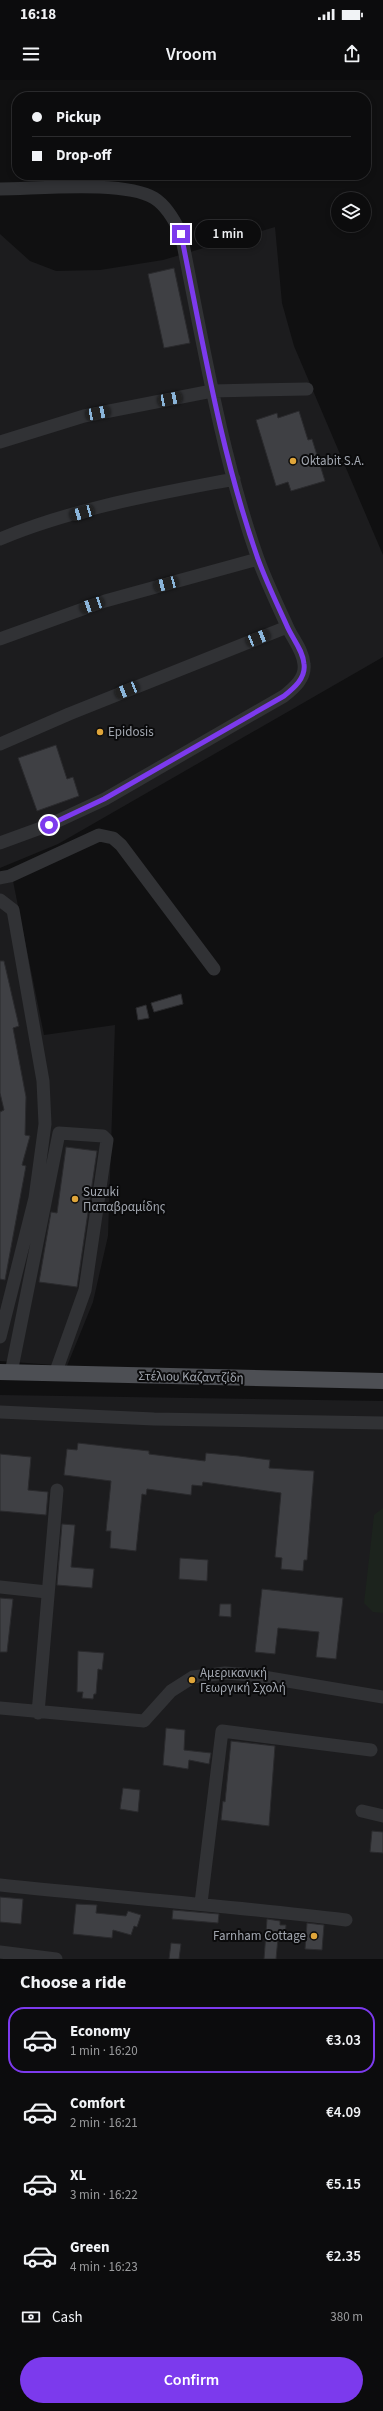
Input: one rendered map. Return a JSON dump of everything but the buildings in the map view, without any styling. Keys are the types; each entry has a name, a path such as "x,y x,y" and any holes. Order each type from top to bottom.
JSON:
{"main road":[{"name":"Στέλιου Καζαντζίδη","path":"6,1373 383,1381"}],"street":[{"path":"0,189 105,188 136,192 155,198 173,218 181,234 212,391 234,479 258,559 287,627 301,652 305,665 303,674 295,687 284,696 104,799 49,825 0,843"},
{"path":"0,442 84,416 212,391 307,389"},
{"path":"0,539 23,529 126,500 234,479"},
{"path":"0,639 105,601 258,559"},
{"path":"0,744 69,714 287,627"},
{"path":"0,878 10,876 99,835 112,838 121,845 214,969"},
{"path":"0,900 13,910 43,1081 45,1124 35,1198 0,1337"},
{"path":"6,1373 59,1133 103,1136 107,1140 86,1290 55,1374"},
{"path":"0,1412 154,1419 383,1423"},
{"path":"38,1713 47,1592 57,1490"},
{"path":"0,1587 47,1592"},
{"path":"0,1708 38,1713 144,1722 171,1691 193,1676 224,1673 252,1675 383,1697"},
{"path":"201,1903 222,1731 371,1750"},
{"path":"362,1811 383,1816"},
{"path":"0,1885 150,1901 201,1903 346,1920"},
{"path":"0,1952 56,1959"}],"shaded area":[{"path":"275,227 282,303 294,346 383,555 383,657 58,844 0,868 0,234 30,261 56,271 100,270 163,260"},
{"path":"13,881 44,1035 115,1025 108,1236 93,1302 67,1366 0,1361 0,884"},
{"name":"Αμερικανική Γεωργική Σχολή","path":"0,1395 383,1401 383,1959 0,1959"},
{"path":"383,1508 383,1613 373,1612 364,1603 374,1515"}],"place":[{"name":"Oktabit S.A.","path":"293,461"},
{"name":"Epidosis","path":"100,732"},
{"name":"Suzuki Παπαβραμίδης","path":"75,1199"},
{"name":"Αμερικανική Γεωργική Σχολή","path":"192,1680"},
{"name":"Farnham Cottage","path":"314,1936"}],"route":[{"path":"49,825 104,799 284,696 295,687 303,674 305,665 301,652 287,627 258,559 234,479 212,391 181,234"}]}
